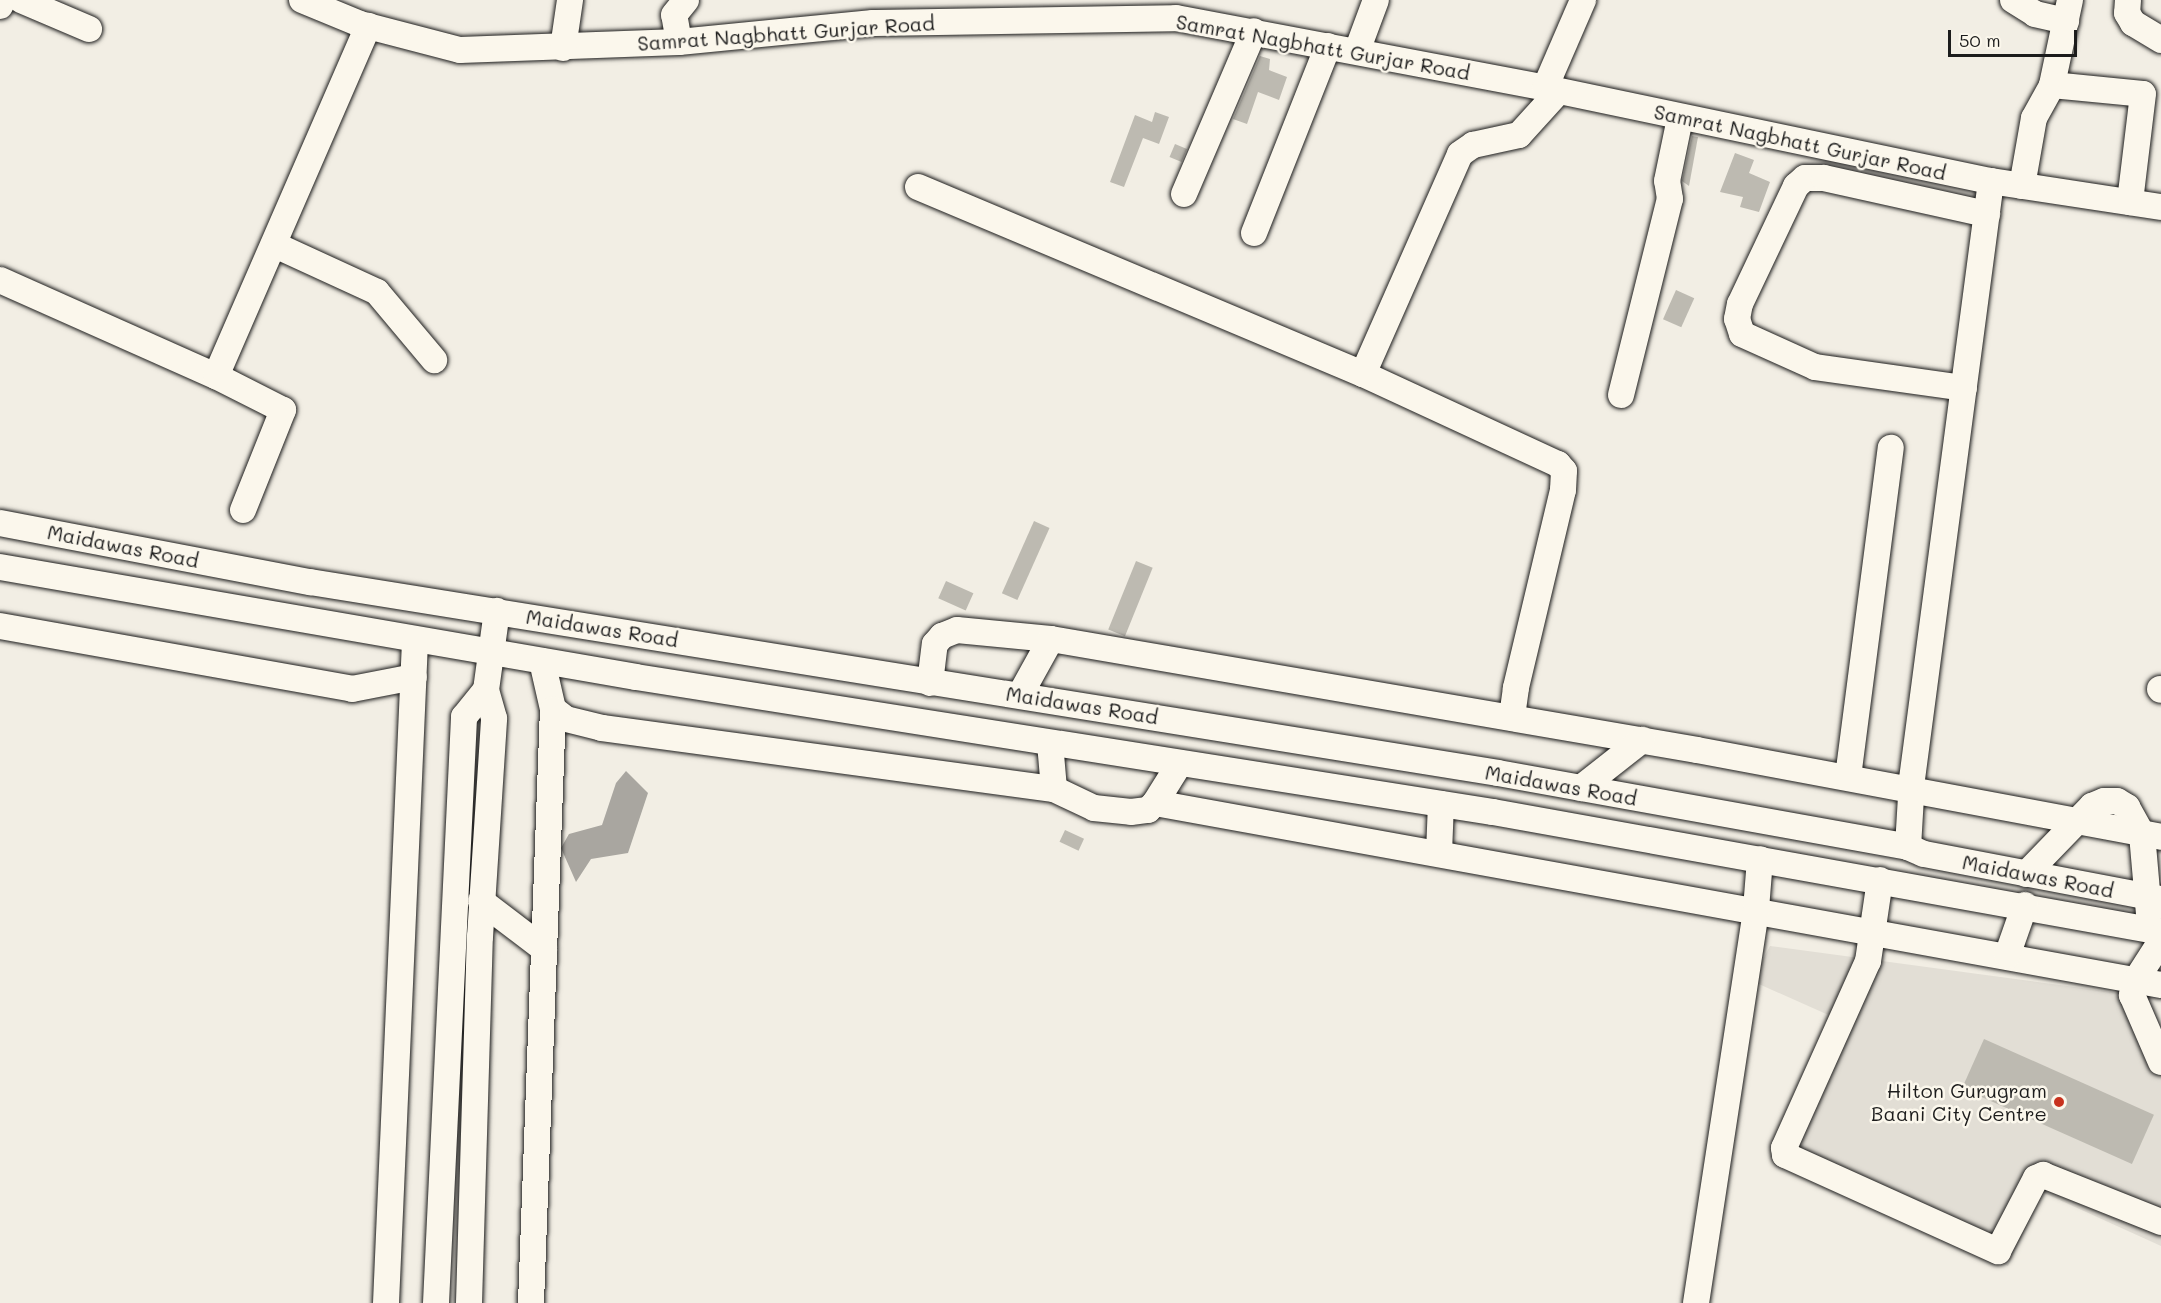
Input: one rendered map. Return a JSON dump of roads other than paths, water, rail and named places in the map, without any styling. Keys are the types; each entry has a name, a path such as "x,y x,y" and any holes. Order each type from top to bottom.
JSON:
{"street":[{"path":"0,6 3,0"},
{"path":"21,0 89,29"},
{"name":"Samrat Nagbhatt Gurjar Road","path":"302,0 369,26 460,50 679,42 1036,10 1176,18 1552,89 1680,118 1991,181 2161,207"},
{"path":"563,48 570,0"},
{"path":"1357,51 1376,0"},
{"path":"1363,374 1460,154 1473,145 1519,135 1552,89 1582,0"},
{"path":"2013,0 2035,14 2068,10 2052,85 2034,118 2022,186"},
{"path":"2127,0 2127,13 2133,23 2161,40"},
{"path":"676,5 679,42"},
{"path":"216,376 369,26"},
{"path":"1184,194 1254,31"},
{"path":"1254,233 1328,46"},
{"path":"2052,85 2143,94 2130,202"},
{"path":"1621,395 1670,199 1667,181 1680,118"},
{"path":"1964,388 1815,367 1742,334 1737,319 1740,304 1796,186 1805,178 1824,178 1987,214"},
{"path":"1908,847 1911,789 1991,181"},
{"path":"918,187 1363,374 1558,464 1564,471 1563,490 1516,688 1512,718"},
{"path":"275,245 377,292 434,360"},
{"path":"0,280 216,376 283,410 243,510"},
{"path":"1848,777 1891,448"},
{"name":"Maidawas Road","path":"0,523 310,582 930,683 1020,695 1581,788 1908,847 1924,854 2155,898"},
{"name":"Maidawas Road","path":"0,567 542,662 1441,804 2025,905 2157,934"},
{"path":"469,1303 481,901 494,718 486,690 493,653 497,611"},
{"path":"0,626 352,689 414,676"},
{"path":"930,683 935,644 942,636 957,630 1051,639 1642,740 2152,836 2157,934 2132,994 2161,1062"},
{"path":"1020,695 1051,639"},
{"path":"386,1303 415,640"},
{"path":"531,1303 552,709 542,662"},
{"path":"436,1303 464,717 486,690"},
{"path":"552,709 566,719 602,728 1054,789 1094,807 1131,812 1148,810 1155,803 1180,763"},
{"path":"1581,788 1642,740"},
{"path":"1050,742 1054,789"},
{"path":"1155,803 1756,909 2161,985"},
{"path":"1439,853 1441,804"},
{"path":"2026,874 2078,821"},
{"path":"1696,1303 1756,909 1760,859"},
{"path":"1880,880 1875,931 1868,961 1784,1148 1785,1155 1998,1251 2036,1178 2043,1175 2161,1222"},
{"path":"481,901 544,949"},
{"path":"2007,956 2025,905"}],"place":[{"name":"Hilton Gurugram Baani City Centre","path":"2059,1102"}]}
